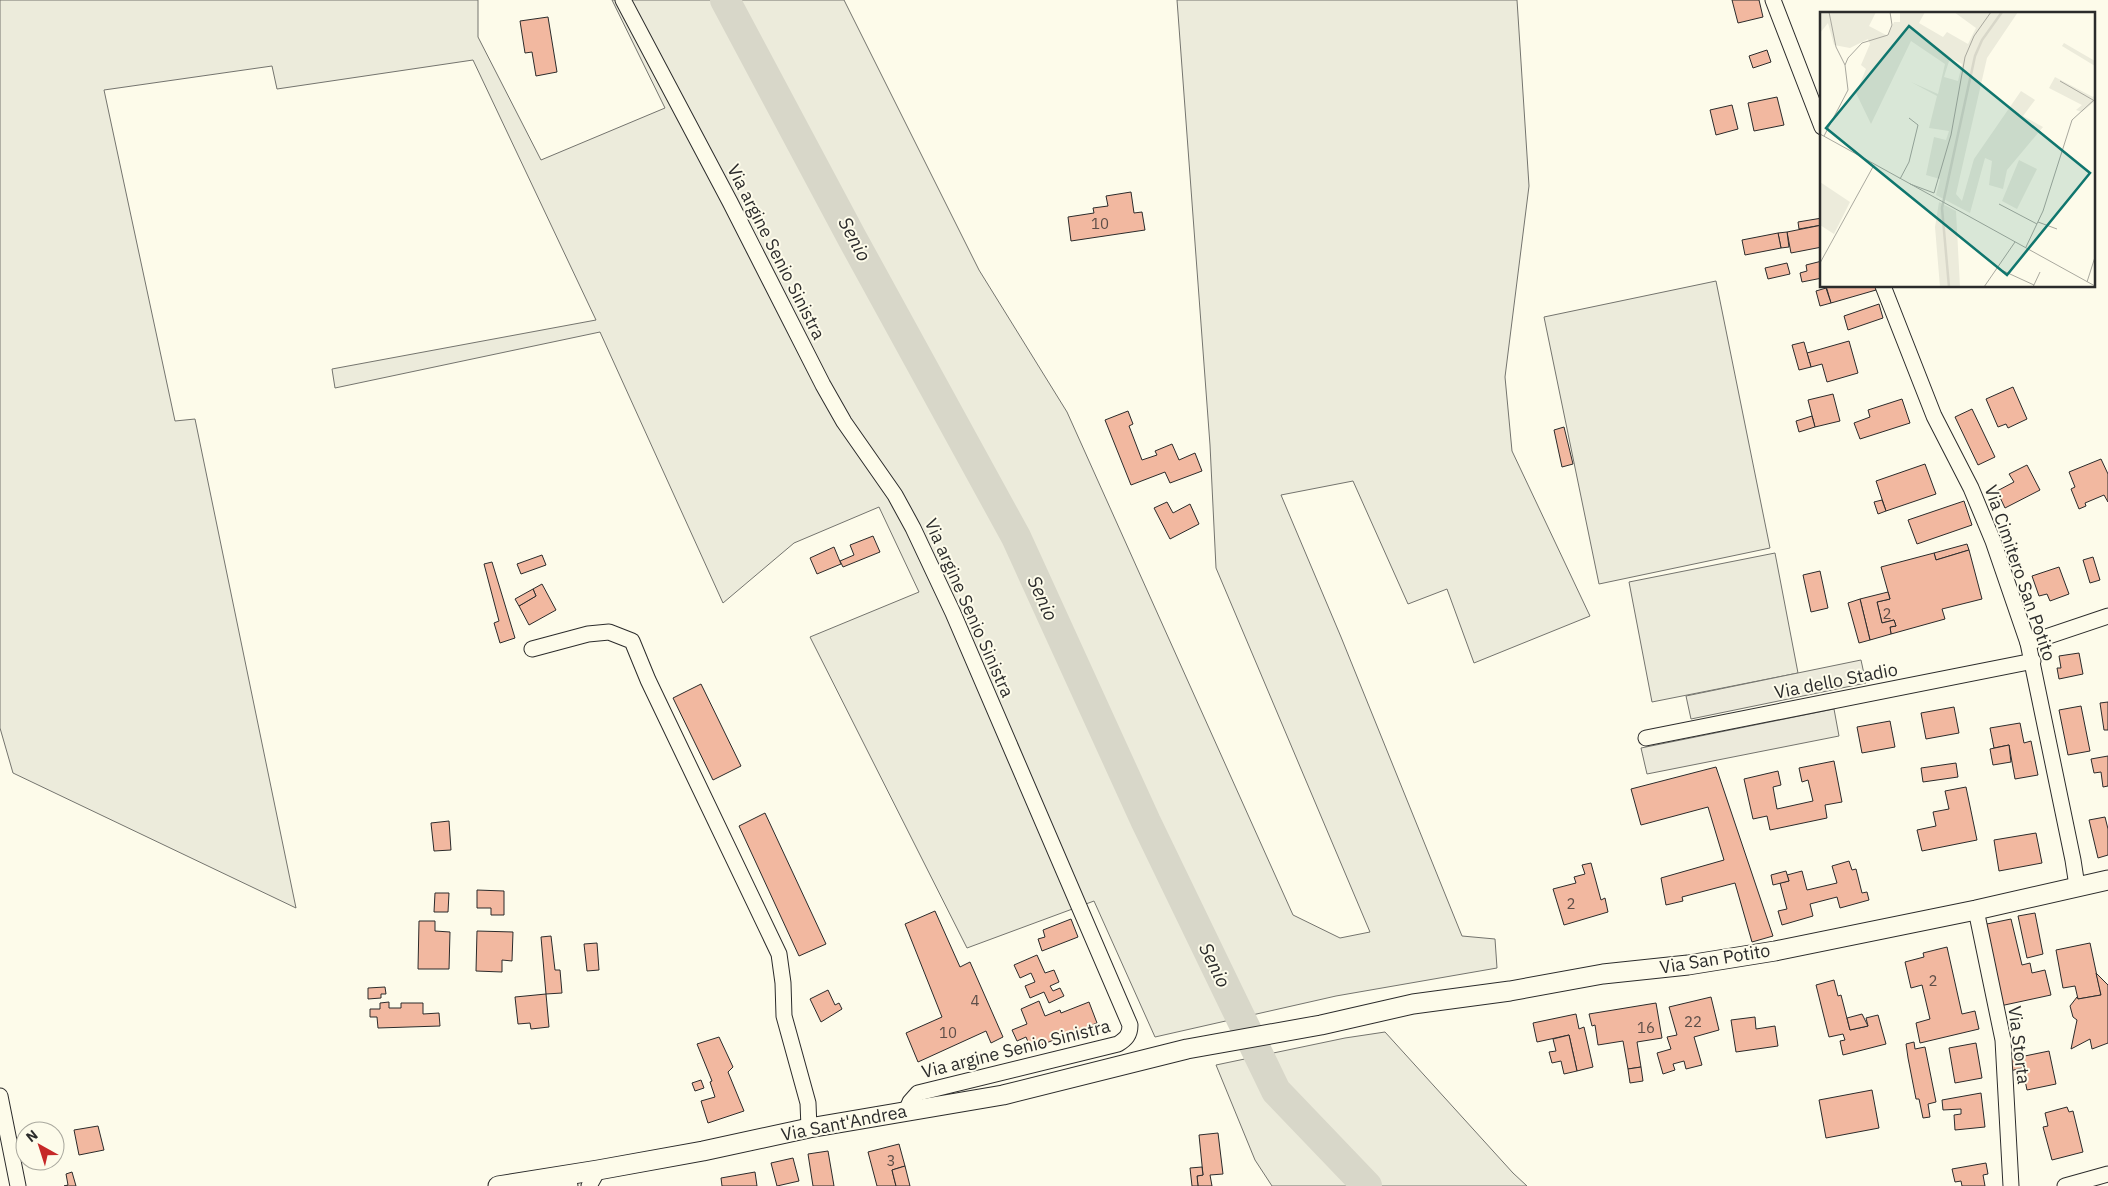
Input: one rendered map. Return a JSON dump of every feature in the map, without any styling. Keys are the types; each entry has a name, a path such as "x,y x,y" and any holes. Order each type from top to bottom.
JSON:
{"street":[{"name":"Via argine Senio Sinistra","path":"624,0 823,385 844,422 895,495 913,528 953,613 1130,1025 1130,1032 1125,1040 1118,1044 918,1093 910,1102 906,1111"},
{"path":"1773,0 1820,122"},
{"name":"Via Cimitero San Potito","path":"1884,288 1934,416 1971,488 1993,540 2028,643 2073,860 2076,886"},
{"path":"2028,643 2108,616"},
{"path":"532,648 588,634 608,632 632,641 648,680 778,954 783,983 784,1016 808,1103 809,1128"},
{"name":"Via dello Stadio","path":"1646,738 2033,660"},
{"name":"Via San Potito","path":"1188,1049 1321,1025 1413,1004 1510,992 1603,974 1688,965 1775,951 1976,910 2108,880"},
{"name":"Via Storta","path":"1976,910 2003,1040 2011,1186"},
{"name":"Via Sant'Andrea","path":"512,1185 593,1178 809,1128 1003,1094 1188,1049"},
{"path":"0,1096 18,1186"},
{"path":"2065,1186 2108,1174"},
{"path":"551,1182 570,1186"}],"shaded area":[{"path":"0,0 478,0 478,37 541,160 665,108 612,0 844,0 979,270 1067,412 1293,915 1340,938 1370,932 1216,568 1210,445 1177,0 1517,0 1529,186 1505,377 1512,451 1590,616 1474,663 1447,589 1408,604 1353,481 1281,495 1341,637 1462,936 1495,939 1497,968 1336,996 1155,1037 1094,901 967,948 810,637 919,592 879,507 794,543 723,603 600,332 335,388 332,369 596,320 473,60 277,89 272,66 104,90 175,421 195,419 296,908 13,773 0,728"},
{"path":"1716,281 1770,548 1599,584 1544,317"},
{"path":"1775,553 1798,673 1652,702 1629,582"},
{"path":"1861,660 1866,683 1691,719 1686,696"},
{"path":"1834,709 1839,736 1647,774 1641,748"},
{"path":"1385,1032 1527,1186 1272,1186 1255,1160 1216,1065 1345,1038"}],"building":[{"path":"1732,0 1759,0 1763,17 1738,23"},
{"path":"548,17 557,72 536,76 532,52 525,53 520,21"},
{"path":"1767,50 1771,62 1753,68 1749,56"},
{"path":"1777,97 1784,125 1754,131 1748,103"},
{"path":"1732,105 1738,129 1716,135 1710,110"},
{"path":"1131,192 1134,213 1142,212 1145,230 1071,241 1068,217 1094,213 1093,208 1108,206 1106,196"},
{"path":"1820,218 1820,225 1799,229 1798,222"},
{"path":"1820,225 1820,247 1791,253 1787,232"},
{"path":"1787,232 1789,247 1781,248 1778,233"},
{"path":"1778,233 1781,248 1745,255 1742,240"},
{"path":"1820,262 1820,278 1802,282 1800,273 1807,271 1806,265"},
{"path":"1787,263 1790,274 1768,279 1765,268"},
{"path":"1826,288 1831,303 1820,306 1816,291"},
{"path":"1827,288 1876,288 1876,290 1831,303"},
{"path":"1879,304 1883,318 1848,330 1844,316"},
{"path":"1849,341 1858,373 1827,382 1822,364 1811,367 1807,353"},
{"path":"1804,342 1811,367 1799,370 1792,345"},
{"path":"2013,387 2027,419 2008,428 2006,424 1998,427 1986,399"},
{"path":"1833,394 1840,421 1815,427 1808,400"},
{"path":"1902,399 1910,423 1860,439 1854,423 1870,417 1868,410"},
{"path":"1972,409 1995,457 1978,465 1955,417"},
{"path":"1128,411 1133,424 1129,426 1142,460 1157,455 1155,451 1172,444 1179,460 1195,453 1202,471 1170,483 1165,472 1131,485 1105,420"},
{"path":"1812,416 1815,427 1799,432 1796,421"},
{"path":"1564,427 1573,464 1562,467 1554,430"},
{"path":"2101,459 2108,474 2108,502 2104,495 2085,503 2086,506 2079,509 2071,489 2075,487 2069,472"},
{"path":"1925,464 1936,494 1886,511 1876,481"},
{"path":"2027,465 2040,490 2005,508 1997,491 2014,482 2009,474"},
{"path":"1882,500 1886,511 1878,514 1874,502"},
{"path":"1964,501 1972,525 1917,544 1908,520"},
{"path":"1167,502 1173,513 1190,504 1199,524 1170,539 1154,508"},
{"path":"873,536 880,552 843,567 840,561 854,555 850,545"},
{"path":"1967,544 1969,550 1936,560 1934,553"},
{"path":"834,547 841,564 817,574 810,558"},
{"path":"1969,550 1982,599 1942,609 1945,619 1891,634 1890,627 1896,626 1894,620 1882,623 1877,602 1890,599 1881,567 1934,553 1936,560"},
{"path":"542,555 546,565 521,574 517,564"},
{"path":"2093,557 2100,580 2090,583 2083,560"},
{"path":"492,562 515,638 500,643 494,623 499,621 484,564"},
{"path":"2059,567 2069,594 2050,601 2047,594 2039,596 2032,576"},
{"path":"1820,571 1828,608 1811,612 1803,575"},
{"path":"542,584 556,610 529,625 519,606 536,596 533,589"},
{"path":"533,589 536,596 519,606 515,599"},
{"path":"1888,592 1890,599 1877,602 1882,623 1894,620 1896,626 1890,627 1891,634 1870,640 1860,599"},
{"path":"1860,599 1870,640 1859,643 1848,603"},
{"path":"2079,653 2083,674 2059,679 2057,668 2061,668 2059,656"},
{"path":"701,684 741,766 713,780 673,698"},
{"path":"2108,702 2108,730 2104,730 2100,703"},
{"path":"2081,706 2090,751 2068,755 2059,710"},
{"path":"1954,707 1959,733 1926,739 1921,713"},
{"path":"1890,721 1895,747 1862,753 1857,727"},
{"path":"2020,723 2024,743 2031,741 2038,775 2015,779 2009,745 1994,748 1990,728"},
{"path":"2009,745 2011,762 1993,765 1990,749"},
{"path":"2108,756 2108,786 2103,787 2101,772 2094,773 2091,759"},
{"path":"1834,761 1842,802 1825,805 1827,818 1770,830 1767,816 1753,819 1744,779 1778,771 1781,785 1773,787 1777,809 1813,801 1808,780 1802,782 1799,768"},
{"path":"1956,763 1958,777 1923,782 1921,768"},
{"path":"1716,767 1773,936 1752,942 1735,883 1682,897 1683,901 1666,905 1661,878 1724,860 1708,807 1641,825 1631,789"},
{"path":"1966,787 1977,840 1922,851 1917,830 1936,826 1933,812 1949,809 1945,791"},
{"path":"765,813 826,944 799,956 739,826"},
{"path":"2105,817 2108,829 2108,855 2098,858 2089,820"},
{"path":"449,821 451,850 434,851 431,823"},
{"path":"2036,833 2042,863 1999,871 1994,840"},
{"path":"1849,861 1852,870 1856,869 1862,893 1867,892 1869,900 1840,908 1837,897 1810,904 1813,916 1782,925 1778,911 1787,909 1780,883 1789,881 1787,875 1802,871 1807,890 1837,883 1832,866"},
{"path":"1591,863 1601,900 1605,898 1608,912 1564,925 1553,889 1576,883 1574,877 1585,874 1582,865"},
{"path":"1786,871 1789,881 1773,885 1771,875"},
{"path":"477,890 504,891 504,915 491,915 491,908 477,908"},
{"path":"435,893 449,893 448,912 434,912"},
{"path":"935,911 960,967 970,962 1003,1037 991,1043 986,1031 918,1062 906,1033 942,1017 905,924"},
{"path":"2035,913 2043,954 2027,958 2018,916"},
{"path":"1071,919 1078,937 1042,951 1038,939 1045,937 1043,930"},
{"path":"2011,919 2022,965 2030,963 2032,973 2045,970 2051,995 2000,1006 1982,925"},
{"path":"419,921 435,921 435,931 450,932 449,969 418,969"},
{"path":"477,931 513,932 512,961 502,960 502,972 476,971"},
{"path":"551,936 555,970 560,970 562,993 546,994 541,937"},
{"path":"597,943 599,970 587,971 584,944"},
{"path":"2090,943 2101,995 2078,999 2075,986 2063,988 2056,950"},
{"path":"1947,947 1962,1014 1975,1011 1979,1029 1920,1043 1916,1023 1930,1019 1922,985 1911,988 1905,962 1924,957 1923,953"},
{"path":"1037,955 1045,973 1054,970 1059,982 1050,986 1053,991 1060,988 1064,996 1049,1003 1044,992 1030,998 1025,986 1035,982 1031,973 1020,978 1014,965"},
{"path":"2096,973 2108,985 2108,1043 2092,1049 2090,1039 2071,1049 2077,1020 2073,1017 2070,1006 2077,997 2078,999 2101,995"},
{"path":"1834,980 1838,996 1841,995 1850,1030 1868,1026 1866,1018 1878,1015 1886,1044 1843,1055 1840,1041 1845,1040 1843,1034 1829,1037 1816,985"},
{"path":"385,987 386,994 381,994 381,998 368,999 368,988"},
{"path":"828,990 835,1005 839,1003 842,1009 821,1022 810,999"},
{"path":"546,994 549,1027 531,1029 530,1023 518,1024 515,997"},
{"path":"1711,997 1719,1030 1694,1037 1702,1065 1686,1069 1684,1061 1673,1064 1675,1070 1663,1074 1657,1053 1671,1049 1667,1037 1677,1035 1669,1007"},
{"path":"1039,1001 1045,1016 1060,1010 1061,1013 1089,1002 1097,1023 1031,1049 1026,1037 1017,1041 1012,1030 1027,1024 1021,1009"},
{"path":"389,1002 389,1008 401,1008 401,1003 423,1003 423,1014 439,1013 440,1026 378,1028 377,1017 370,1017 370,1009 380,1009 380,1003"},
{"path":"1656,1003 1662,1038 1637,1042 1641,1067 1628,1069 1623,1041 1598,1045 1595,1025 1592,1026 1589,1014"},
{"path":"1576,1014 1579,1029 1584,1027 1593,1067 1577,1071 1569,1035 1537,1042 1533,1023"},
{"path":"1862,1014 1868,1026 1850,1030 1847,1018"},
{"path":"1755,1017 1756,1029 1775,1026 1778,1046 1736,1052 1731,1020"},
{"path":"1569,1035 1577,1071 1564,1074 1561,1061 1552,1063 1549,1052 1556,1051 1553,1039"},
{"path":"719,1037 733,1067 728,1072 744,1111 708,1123 701,1101 715,1097 710,1082 712,1081 697,1044"},
{"path":"1914,1042 1915,1049 1925,1047 1936,1102 1928,1104 1930,1117 1923,1118 1919,1099 1916,1099 1906,1044"},
{"path":"1976,1043 1982,1078 1955,1083 1949,1048"},
{"path":"2049,1051 2056,1084 2027,1090 2020,1057"},
{"path":"2020,1057 2022,1068 2010,1071 2007,1060"},
{"path":"1641,1067 1643,1081 1630,1083 1628,1069"},
{"path":"701,1080 704,1088 695,1091 692,1083"},
{"path":"1872,1090 1879,1128 1826,1138 1819,1100"},
{"path":"1981,1093 1985,1127 1955,1130 1954,1115 1961,1114 1961,1109 1943,1110 1942,1100"},
{"path":"2067,1107 2069,1112 2073,1111 2083,1152 2052,1160 2043,1127 2048,1126 2045,1113"},
{"path":"98,1126 104,1150 79,1155 74,1130"},
{"path":"1218,1133 1223,1174 1210,1175 1212,1186 1198,1186 1197,1176 1203,1175 1199,1135"},
{"path":"899,1144 905,1166 892,1170 896,1186 877,1186 868,1152"},
{"path":"828,1151 834,1186 813,1186 808,1154"},
{"path":"793,1158 799,1181 777,1186 771,1163"},
{"path":"1986,1163 1988,1174 1983,1175 1985,1186 1962,1186 1961,1181 1955,1182 1952,1169"},
{"path":"905,1166 910,1186 896,1186 892,1170"},
{"path":"1202,1167 1203,1175 1197,1176 1198,1186 1192,1186 1190,1168"},
{"path":"72,1172 76,1186 64,1186 68,1185 66,1174"},
{"path":"755,1172 757,1186 722,1186 721,1178"}],"waterway":[{"name":"Senio","path":"725,0 852,238 1016,537 1146,822 1276,1091 1367,1186"}]}
